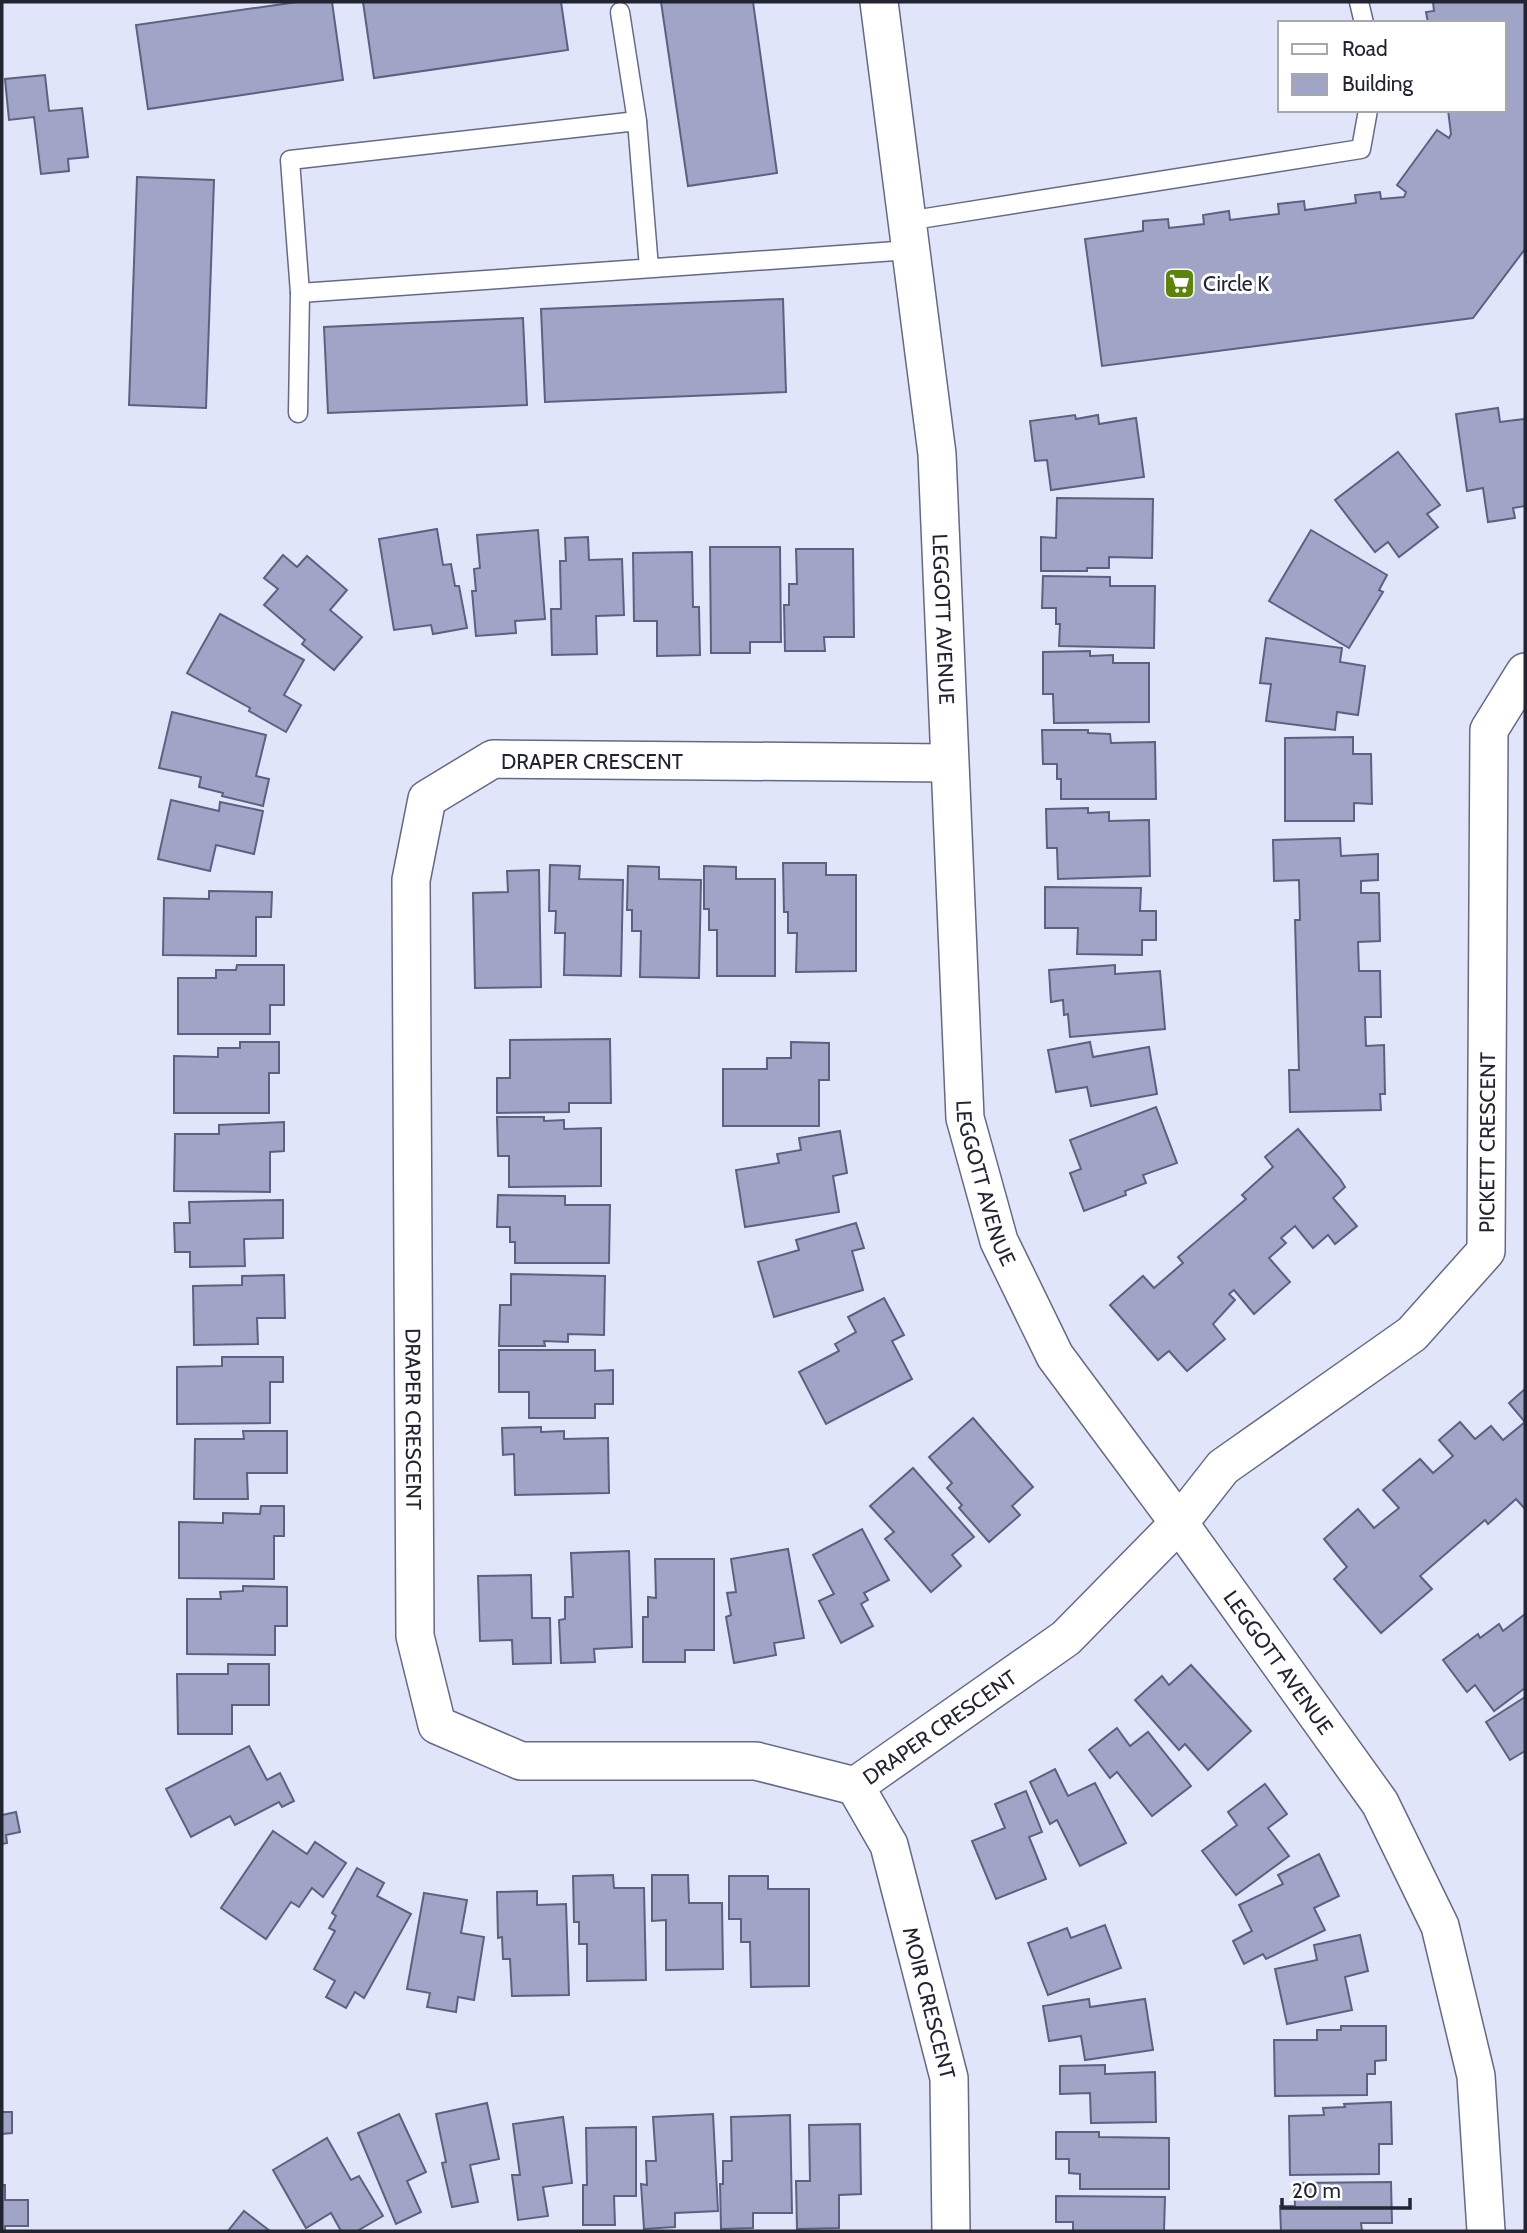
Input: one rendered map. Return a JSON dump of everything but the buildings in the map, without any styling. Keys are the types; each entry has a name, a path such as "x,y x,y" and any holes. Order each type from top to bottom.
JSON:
{"street":[{"name":"LEGGOTT AVENUE","path":"878,2 937,454 965,1118 999,1241 1055,1356 1180,1523 1380,1803 1440,1926 1476,2076 1486,2231"},
{"name":"PICKETT CRESCENT","path":"1180,1523 1223,1467 1412,1334 1486,1251 1489,730 1525,672"},
{"name":"DRAPER CRESCENT","path":"949,763 494,759 427,799 411,880 415,1636 437,1725 521,1761 756,1761 855,1786 1066,1638 1180,1523"},
{"name":"MOIR CRESCENT","path":"855,1786 889,1845 949,2078 951,2231"}],"lane":[{"path":"1359,2 1364,21"},
{"path":"620,12 637,121 649,268"},
{"path":"300,293 649,268 909,235 1361,149 1368,112"},
{"path":"298,413 300,293 290,160 637,121"}],"place":[{"name":"Circle K","path":"1180,283"}]}
